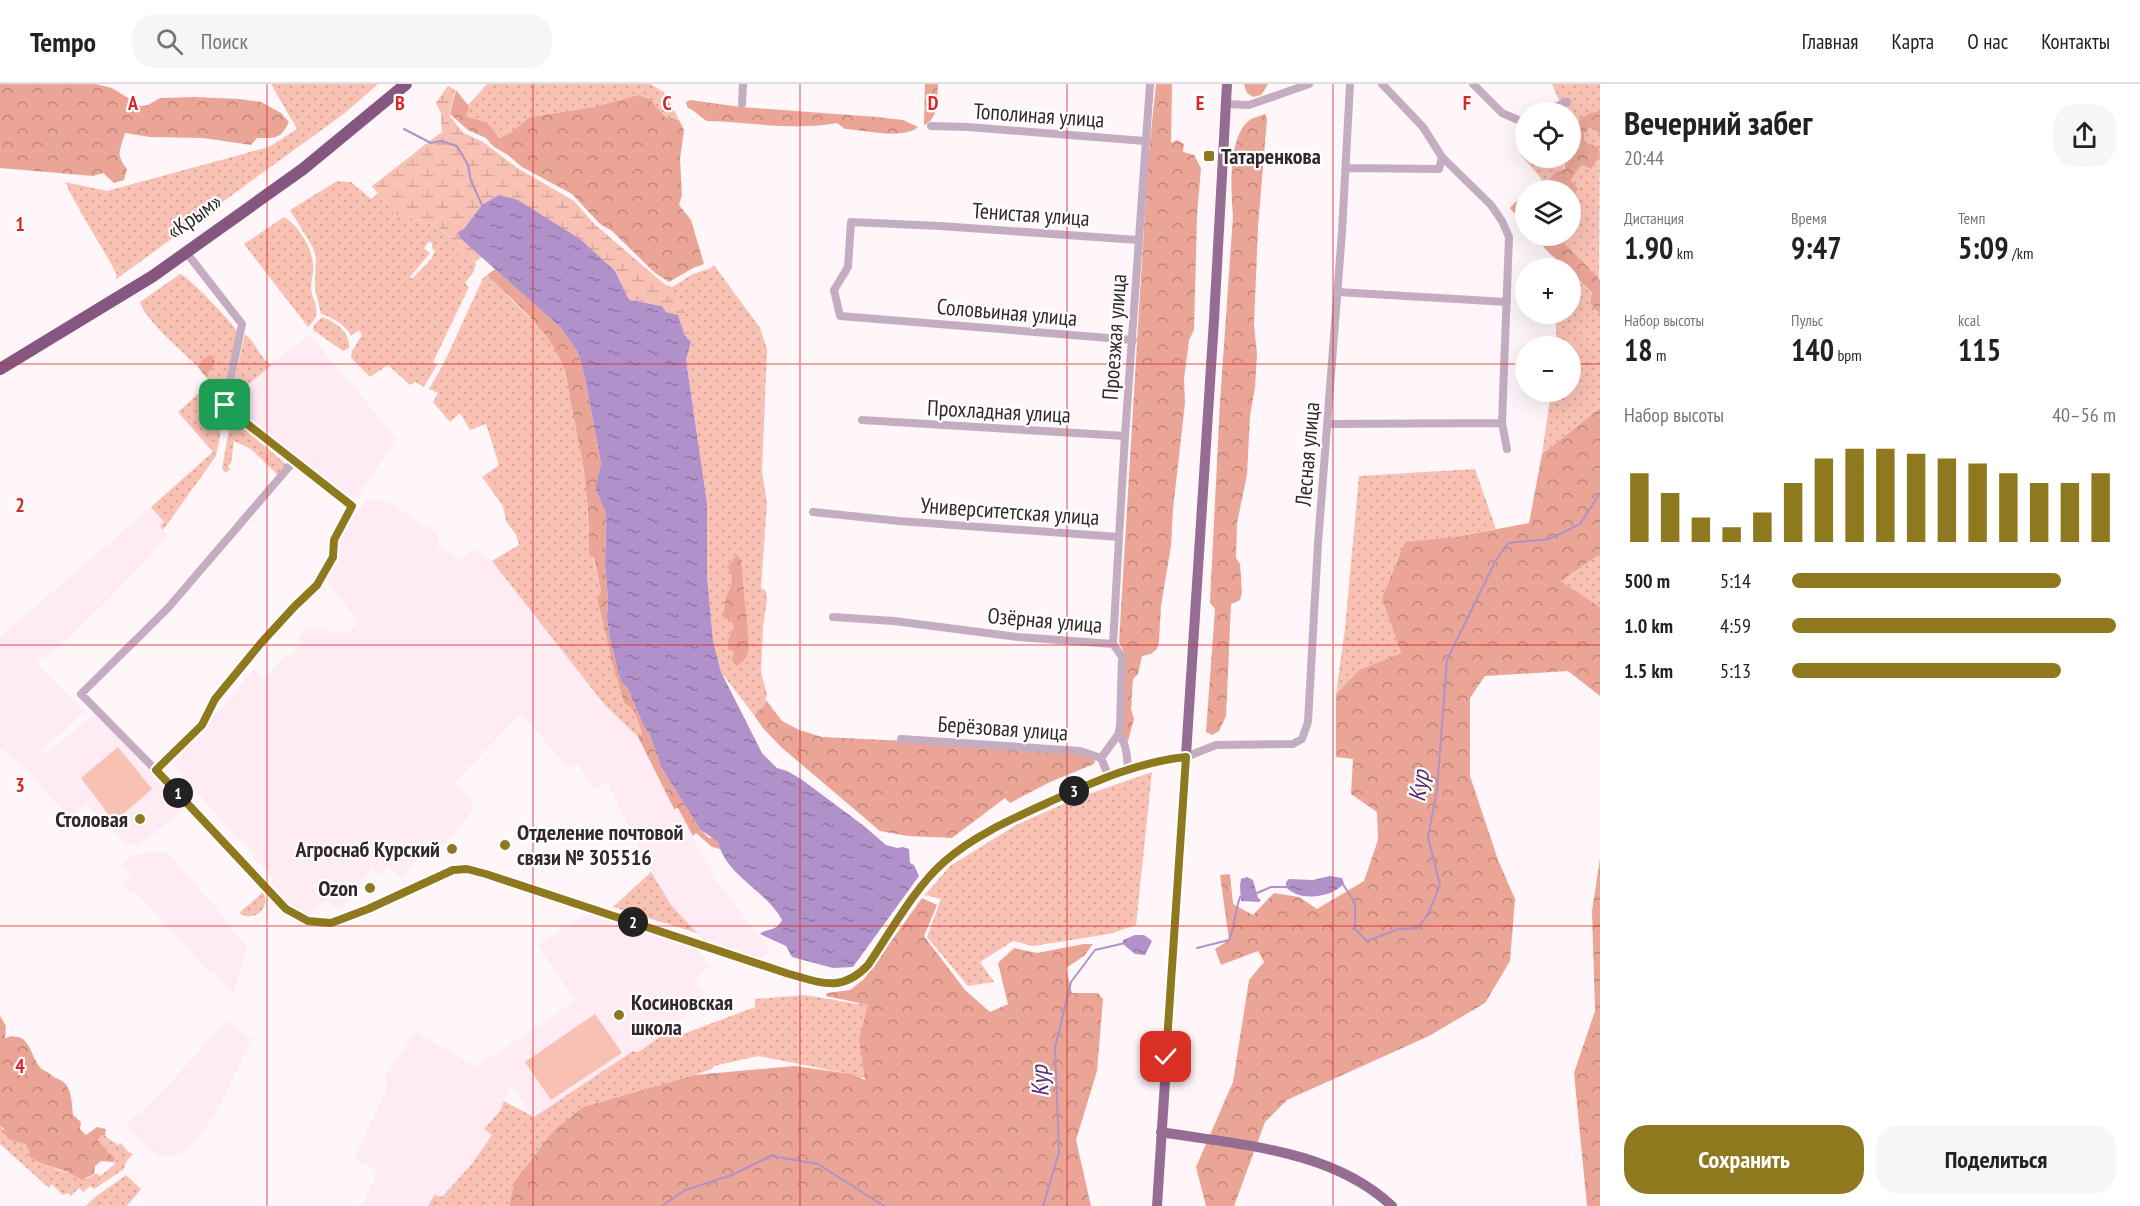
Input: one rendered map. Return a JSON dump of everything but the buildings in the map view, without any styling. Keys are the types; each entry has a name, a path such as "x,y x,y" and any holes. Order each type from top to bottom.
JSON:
{"highway":[{"name":"«Крым»","path":"0,362 120,290 232,216 336,137 398,84"},
{"path":"0,369 153,276 303,169 406,84"}],"main road":[{"path":"1156,1206 1227,84"},
{"path":"1161,1132 1287,1153 1317,1162 1365,1185 1392,1206"}],"street":[{"path":"742,104 743,84"},
{"name":"Проезжая улица","path":"1119,537 1144,141 1150,84"},
{"path":"1226,104 1249,105 1309,84"},
{"name":"Лесная улица","path":"1186,757 1216,745 1293,744 1302,739 1308,722 1350,84"},
{"path":"1382,84 1423,127 1442,157 1491,205 1509,237 1502,423 1507,449"},
{"path":"1473,84 1502,112 1515,118"},
{"name":"Тополиная улица","path":"931,126 1144,141"},
{"path":"1346,168 1439,169 1442,157"},
{"name":"Тенистая улица","path":"914,322 840,316 834,290 848,267 851,222 1138,240"},
{"path":"156,770 202,725 215,699 278,624 317,585 333,557 334,540 352,506 225,405 242,324 186,252"},
{"path":"1338,292 1507,302"},
{"name":"Соловьиная улица","path":"914,322 1133,340"},
{"name":"Прохладная улица","path":"862,420 1125,436"},
{"path":"1328,424 1502,423"},
{"path":"294,461 168,608 81,694 156,770 286,909 308,921 331,923 365,911 453,870 467,869 516,883 786,973 828,984 845,982 858,975 868,965 923,885 944,862 978,838 1012,819 1108,775 1186,757"},
{"name":"Университетская улица","path":"813,512 899,521 1119,537 1113,644"},
{"name":"Озёрная улица","path":"833,617 894,621 1018,637 1113,644 1122,657 1118,735"},
{"path":"1108,775 1101,758 1118,735 1125,746 1128,769"},
{"name":"Берёзовая улица","path":"901,739 1080,751 1101,758"}],"shaded area":[{"path":"310,335 396,438 353,501 236,408 230,400 276,360"},
{"path":"370,499 390,502 437,535 438,548 461,559 474,549 493,561 604,704 638,737 673,809 678,808 715,879 770,950 760,959 703,939 671,905 655,880 607,782 595,789 577,763 569,768 521,714 455,782 472,801 470,804 474,809 441,849 432,842 402,878 388,866 379,875 371,868 357,887 358,889 347,898 349,900 343,907 341,905 337,909 328,901 324,901 308,915 290,905 270,883 274,879 254,858 255,854 244,841 239,841 170,761 231,698 254,669 264,679 287,654 291,657 303,643 298,638 309,625 316,631 322,627 330,633 348,632 359,622 324,578 338,552 338,541 351,516 356,514 365,501"},
{"path":"151,507 164,522 160,526 168,536 106,602 71,635 49,655 34,660 85,711 42,750 46,754 96,713 185,809 138,845 125,844 86,803 74,814 80,821 76,825 22,765 0,748 0,637"},
{"path":"167,852 231,925 229,927 247,947 233,994 212,970 209,972 135,891 131,893 123,885 132,877 121,865 134,854"},
{"path":"589,912 696,948 710,967 694,978 705,994 670,1030 637,1052 633,1051 533,1117 511,1085 500,1111 484,1128 492,1135 472,1164 442,1198 434,1195 428,1206 362,1206 378,1171 354,1159 387,1089 386,1076 416,1032 476,1067 575,1001 538,945"},
{"path":"226,1021 251,1040 217,1111 199,1137 182,1153 172,1157 158,1157 126,1125 161,1093"}],"green space":[{"path":"0,84 96,84 112,88 141,106 160,98 239,99 261,102 281,113 289,122 280,135 273,138 257,138 251,145 203,138 150,137 125,133 120,156 127,169 124,180 114,183 103,173 93,176 0,168"},
{"path":"271,84 378,84 345,113 115,280 117,275 65,182 107,191 269,147 297,129"},
{"path":"487,84 650,84 664,92 679,120 665,117 650,99 638,95 594,107 530,117 510,133 499,138 486,122 465,114 469,110 468,105"},
{"path":"925,84 938,84 935,113 924,125"},
{"path":"1156,84 1172,84 1171,143 1177,140 1184,144 1183,152 1194,155 1201,168 1197,215 1194,330 1189,340 1184,379 1185,403 1171,546 1161,606 1159,641 1157,649 1151,654 1142,656 1138,674 1133,679 1131,709 1134,719 1128,741 1119,733 1125,655 1119,642 1148,161"},
{"path":"1244,84 1268,84 1261,95 1253,97 1247,93"},
{"path":"1552,84 1600,84 1600,111 1589,113 1581,119 1581,102 1560,102"},
{"path":"448,86 455,90 449,115 463,133 483,142 517,168 574,201 593,223 664,284 672,287 714,265 760,328 767,349 762,472 767,503 761,588 766,591 767,600 761,673 767,694 764,706 754,715 721,672 713,641 707,576 707,503 686,360 691,342 691,330 442,132 441,113 436,103","holes":["741,560 737,666 734,652 728,648 728,639 734,627 731,621 733,581 731,572"]},
{"path":"448,86 455,90 449,115 463,133 483,142 517,168 574,201 593,223 664,284 685,313 691,330 691,342 684,334 678,315 666,312 662,306 629,300 615,271 518,200 482,205 460,238 482,257 475,262 457,255 449,237 434,225 395,215 372,186 442,132 441,113 436,103"},
{"path":"456,90 468,105 469,110 466,114 468,117 486,122 499,138 510,133 530,117 594,107 638,95 650,99 665,117 679,120 684,130 680,159 682,195 679,205 691,220 704,264 669,282 655,273 612,231 600,224 572,194 522,167 494,147 486,138 468,130 450,114"},
{"path":"690,100 741,107 903,120 918,127 911,131 893,134 845,129 837,123 789,126 707,121 688,108 686,102"},
{"path":"1600,111 1600,134 1590,127 1584,134 1585,142 1599,148 1600,155 1591,169 1581,164 1581,119 1589,113"},
{"path":"1265,114 1267,119 1258,227 1254,325 1257,354 1255,387 1250,416 1247,475 1237,523 1236,558 1240,564 1242,592 1240,600 1231,604 1226,716 1219,731 1212,735 1206,732 1215,609 1210,602 1220,402 1233,216 1232,164 1234,150 1243,127 1251,119"},
{"path":"1590,126 1600,134 1599,281 1581,262 1581,258 1578,258 1567,246 1581,246 1581,180 1572,180 1578,168 1581,168 1581,163 1598,148 1585,142 1584,134"},
{"path":"1532,168 1564,168 1563,180 1541,180"},
{"path":"1579,168 1572,180 1549,180 1555,173 1565,169"},
{"path":"337,181 351,182 371,199 378,193 395,215 434,225 442,230 455,245 458,255 475,262 473,273 465,283 469,287 433,362 437,365 424,387 415,382 410,385 388,365 370,377 351,358 352,351 362,335 359,330 351,336 338,322 321,314 315,289 316,256 290,210","holes":["429,242 432,243 435,251 431,259 412,279 410,277 430,253 424,248"]},
{"path":"1515,203 1515,214 1510,208"},
{"path":"284,217 299,231 312,257 311,288 317,313 308,327 244,244"},
{"path":"1543,246 1567,246 1579,258 1555,258"},
{"path":"1581,260 1600,280 1600,314 1590,304 1592,293 1581,281"},
{"path":"495,269 560,327 578,352 601,464 595,488 606,512 607,618 610,640 621,680 628,689 644,727 649,733 662,769 701,830 709,838 714,838 718,842 720,849 712,847 696,833 693,836 678,808 674,809 638,737 642,734 636,716 624,703 597,598 601,592 594,558 589,553 585,481 566,374 553,346 533,320 487,275"},
{"path":"180,274 192,282 210,300 237,331 222,400 219,401 222,406 216,456 163,530 160,526 164,522 151,507 213,452 178,412 209,384 212,385 204,375 211,370 215,362 202,360 198,367 156,326 140,302"},
{"path":"487,275 540,328 562,358 579,440 586,489 589,540 601,592 597,598 624,703 634,712 638,720 642,734 638,737 604,704 492,561 519,545 516,535 506,521 503,506 482,477 499,465 486,424 470,430 460,413 450,422 433,402 438,393 429,389 444,363 483,278"},
{"path":"1581,282 1592,294 1590,304 1600,314 1600,408 1542,454 1550,402 1581,402 1581,336 1556,336 1556,324 1581,324"},
{"path":"322,317 345,332 349,348 343,351 313,330 314,325"},
{"path":"245,334 264,359 272,365 230,399"},
{"path":"210,355 215,362 211,370 204,375 198,367 202,360"},
{"path":"1600,408 1600,554 1561,581 1600,607 1600,696 1568,671 1485,676 1470,698 1470,776 1498,860 1515,899 1510,961 1485,1003 1429,1036 1287,1100 1265,1122 1234,1206 1206,1206 1196,1167 1233,1082 1249,980 1264,962 1258,951 1221,965 1215,949 1229,940 1220,875 1230,874 1233,904 1253,915 1274,893 1299,897 1317,909 1364,881 1378,840 1377,812 1351,794 1353,759 1336,757 1336,694 1359,670 1401,653 1382,599 1405,542 1456,537 1529,523 1542,454"},
{"path":"231,417 287,465 279,476 251,449 234,441 231,463 228,466 230,469 226,473 222,469"},
{"path":"1475,469 1496,529 1456,537 1382,599 1401,653 1359,670 1336,694 1345,628 1359,476"},
{"path":"1600,554 1600,607 1561,581"},
{"path":"737,555 741,560 749,647 746,658 737,666 732,660 734,652 728,649 728,639 734,627 731,621 723,617 732,580 727,567"},
{"path":"766,700 782,721 799,730 822,737 928,742 1097,755 1094,764 1050,782 1010,803 1005,798 952,838 908,836 880,831 781,747 754,715 764,706"},
{"path":"118,747 152,789 117,819 109,815 81,778"},
{"path":"1152,772 1136,925 1109,934 1033,946 1013,941 980,962 994,982 968,986 927,937 941,899 925,895 950,866 1016,825 1077,798"},
{"path":"1600,859 1600,1206 1587,1206 1574,1073 1595,1011 1592,911"},
{"path":"651,872 671,905 697,933 613,907"},
{"path":"263,892 265,903 260,912 250,916 239,913"},
{"path":"922,898 937,905 924,936 965,990 990,1012 1008,1004 998,963 1014,948 1037,953 1093,944 1084,956 1066,968 1072,993 1098,993 1103,999 1097,1071 1076,1140 1091,1206 509,1206 514,1182 554,1130 583,1107 694,1075 794,1066 852,1074 865,1080 859,1040 868,1005 826,996 827,993 850,990 864,979"},
{"path":"892,970 882,1083 850,1074 758,1056 714,1066 712,1069 694,1075 583,1107 554,1130 514,1182 509,1206 428,1206 434,1195 442,1197 472,1164 492,1135 484,1129 500,1111 504,1101 534,1117 633,1051 638,1052 670,1030 683,1034 755,1007 755,999 805,995 858,1004"},
{"path":"595,1014 622,1053 551,1100 525,1062"},
{"path":"0,1016 6,1026 5,1038 19,1037 27,1043 40,1067 68,1087 73,1115 81,1122 80,1129 86,1135 97,1127 106,1129 105,1136 101,1135 98,1141 115,1159 114,1162 101,1161 95,1166 94,1174 82,1180 35,1160 29,1156 26,1144 11,1140 2,1132 4,1129 0,1126"},
{"path":"0,1126 11,1140 26,1143 30,1153 40,1162 87,1179 96,1173 100,1176 114,1165 115,1159 98,1141 101,1135 118,1145 121,1143 127,1151 133,1154 126,1162 124,1169 94,1189 90,1186 83,1192 79,1188 71,1196 68,1193 63,1195 52,1184 49,1188 0,1144"},
{"path":"126,1175 141,1189 127,1206 86,1206 95,1197"}],"water":[{"path":"499,195 518,200 580,239 615,271 629,300 662,306 666,312 678,315 684,334 691,342 686,360 707,503 707,576 713,641 721,672 762,753 777,768 801,779 886,845 909,849 910,863 914,865 919,876 853,967 833,968 792,957 786,946 760,934 774,928 782,920 775,909 729,864 718,842 701,830 662,769 649,733 644,727 628,689 621,681 610,640 607,618 606,513 595,488 601,464 578,352 560,327 460,238 458,232 464,229 482,205"},
{"path":"1330,876 1342,878 1344,883 1324,895 1299,895 1286,887 1289,879 1313,880"},
{"path":"1247,877 1253,880 1258,898 1261,900 1259,902 1241,901 1241,879"},
{"path":"1135,935 1144,935 1152,941 1145,955 1135,954 1123,944 1123,940"}],"waterway":[{"path":"404,129 431,143 441,141 457,146 468,165 471,181 482,205"},
{"name":"Кур","path":"1342,883 1355,903 1355,929 1367,941 1399,929 1418,928 1428,914 1440,885 1428,837 1437,790 1447,660 1496,560 1508,543 1549,539 1580,524 1600,493"},
{"name":"Кур","path":"1257,893 1271,887 1286,887"},
{"path":"1197,948 1229,940 1240,897 1243,896"},
{"name":"Кур","path":"1043,1206 1059,1152 1055,1048 1071,982 1095,950 1125,943"},
{"name":"Кур","path":"662,1206 685,1190 732,1175 771,1156 818,1164 884,1206"}],"place":[{"name":"Татаренкова","path":"1209,156"},
{"name":"Столовая","path":"140,819"},
{"name":"Отделение почтовой связи № 305516","path":"505,845"},
{"name":"Агроснаб Курский","path":"452,849"},
{"name":"Ozon","path":"370,888"},
{"name":"Косиновская школа","path":"619,1015"}],"route":[{"path":"225,405 352,506 334,540 333,557 317,585 261,643 215,699 202,725 156,770 286,909 308,921 331,923 368,909 453,870 467,869 516,883 786,973 828,984 845,982 858,975 868,965 923,885 944,862 978,838 1012,819 1108,775 1186,757 1166,1057"}]}
